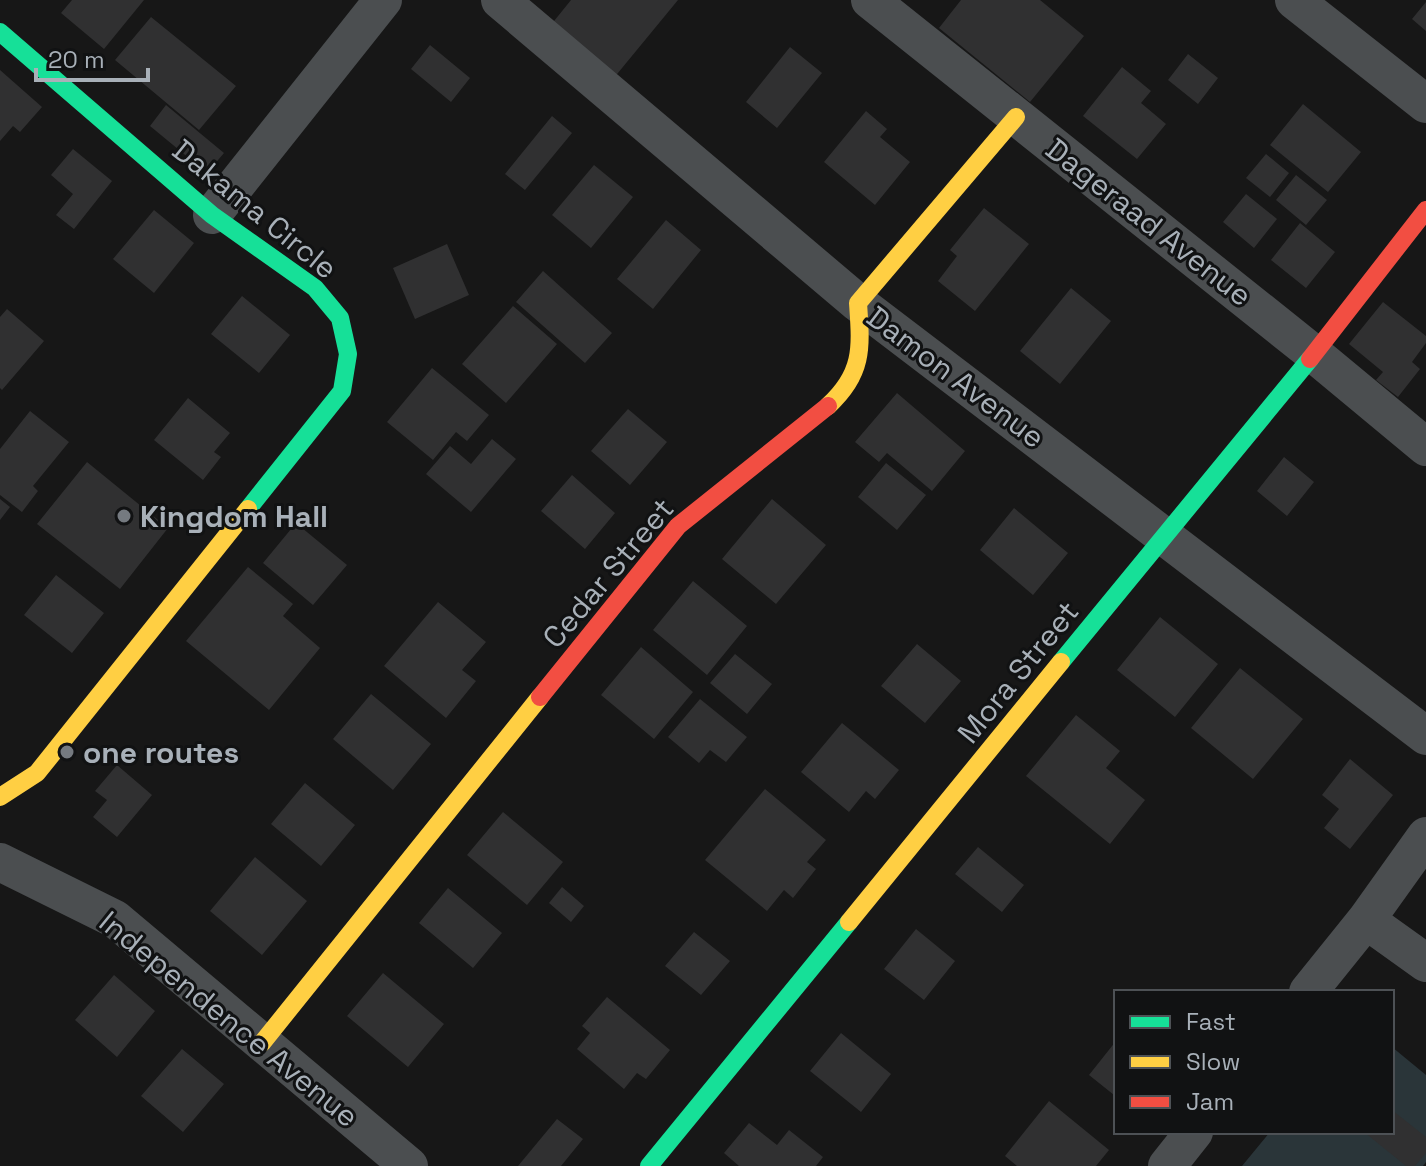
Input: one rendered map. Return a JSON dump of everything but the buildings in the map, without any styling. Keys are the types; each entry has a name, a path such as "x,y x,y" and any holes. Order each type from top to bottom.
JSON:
{"street":[{"path":"212,215 383,0"},
{"name":"Damon Avenue","path":"500,0 858,303 1426,736"},
{"name":"Dageraad Avenue","path":"870,0 1426,447"},
{"path":"1294,0 1426,104"},
{"name":"Dakama Circle","path":"0,32 212,215 315,288 340,318 348,354 342,391 37,773 0,797"},
{"path":"858,303 1016,117"},
{"name":"Mora Street","path":"649,1166 1314,354 1426,210"},
{"name":"Cedar Street","path":"262,1043 678,526 807,425 842,393 861,353 858,303"},
{"path":"1310,990 1366,920 1426,836"},
{"name":"Independence Avenue","path":"0,862 115,919 409,1166"},
{"path":"1366,920 1426,963"},
{"path":"1167,1166 1192,1134"}],"shaded area":[{"path":"1394,1049 1426,1075 1426,1162 1423,1166 1242,1166 1268,1134 1394,1134"}],"traffic: fast":[{"path":"0,32 212,215 315,288 340,318 348,354 342,391 248,509"},
{"path":"1061,662 1310,359"},
{"path":"649,1166 849,922"}],"traffic: slow":[{"path":"828,406 848,382 858,359 858,303 1016,117"},
{"path":"0,797 37,773 248,509"},
{"path":"849,922 1061,662"},
{"path":"262,1043 540,697"}],"traffic: jam":[{"path":"1310,359 1426,210"},
{"path":"540,697 678,526 828,406"}],"place":[{"name":"Kingdom Hall","path":"124,516"},
{"name":"one routes","path":"67,752"}]}
